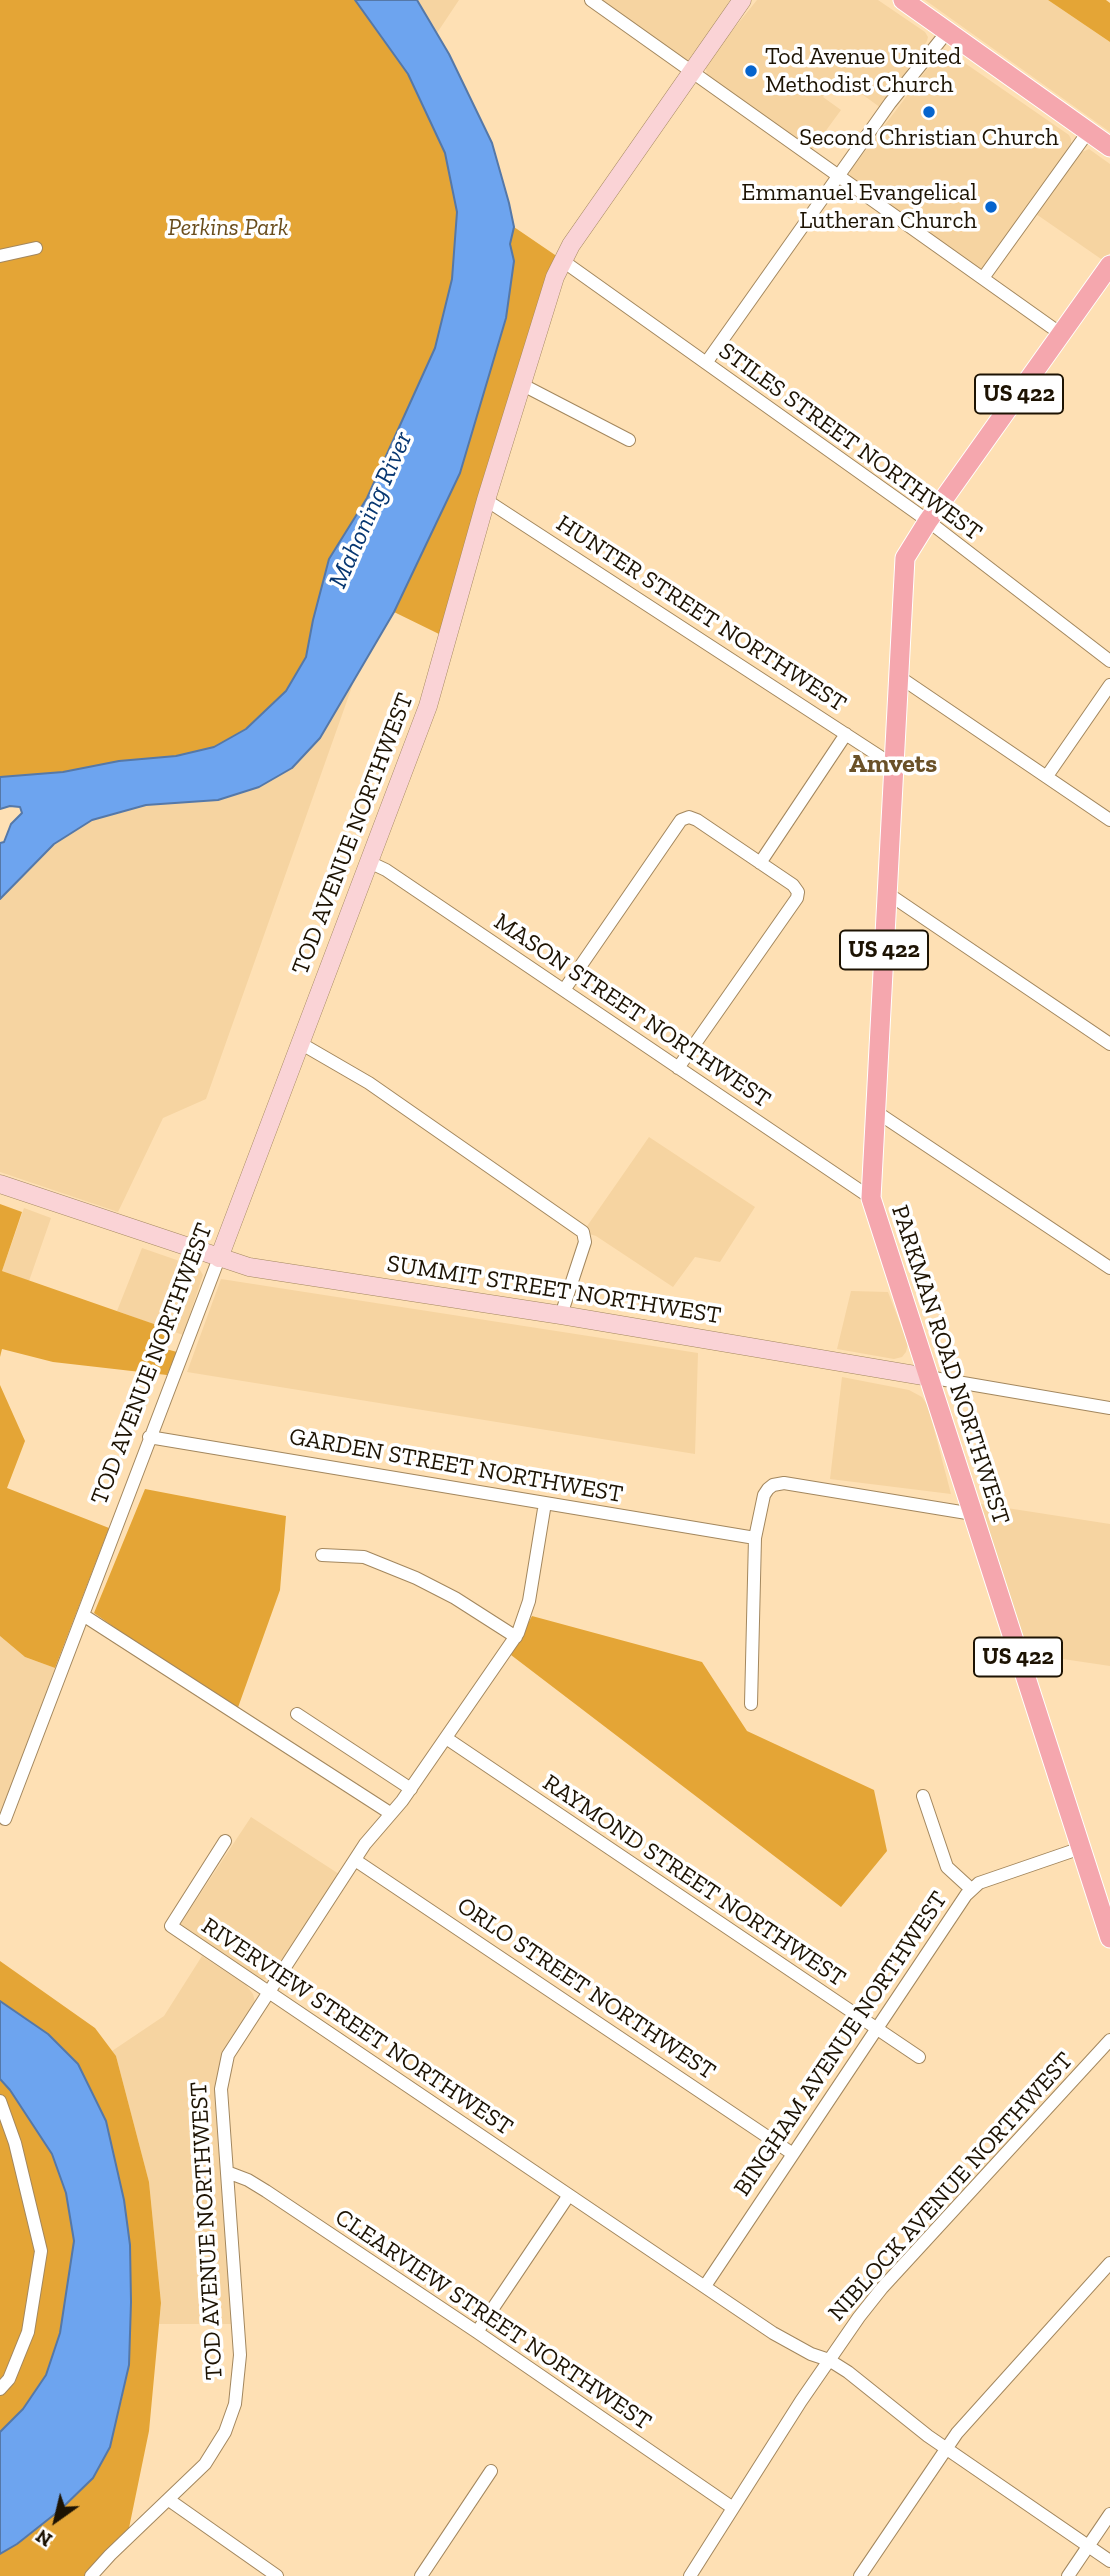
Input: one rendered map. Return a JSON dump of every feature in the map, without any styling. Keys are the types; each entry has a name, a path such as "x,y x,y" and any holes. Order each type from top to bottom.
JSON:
{"main road":[{"name":"TOD AVENUE NORTHWEST","path":"219,1258 428,706 486,500 555,277 571,245 742,0"},
{"path":"903,0 1110,147"},
{"name":"PARKMAN ROAD NORTHWEST","path":"1110,265 928,522 909,550 903,570 870,1198 1110,1938"},
{"name":"SUMMIT STREET NORTHWEST","path":"0,1184 219,1258 267,1270 561,1315 928,1377"}],"street":[{"path":"591,0 1061,334"},
{"path":"706,363 890,103 947,32"},
{"path":"983,278 1088,132"},
{"path":"0,256 36,248"},
{"name":"STILES STREET NORTHWEST","path":"563,261 928,522 1110,661"},
{"path":"522,384 629,440"},
{"name":"HUNTER STREET NORTHWEST","path":"486,500 893,765"},
{"path":"898,676 1110,820"},
{"path":"1047,776 1110,685"},
{"path":"760,863 845,734"},
{"path":"564,990 684,818 697,820 793,885 798,892 797,898 678,1068"},
{"name":"MASON STREET NORTHWEST","path":"369,862 386,870 870,1198"},
{"path":"887,893 1110,1044"},
{"path":"300,1043 369,1083 583,1232 585,1242 561,1315"},
{"path":"875,1111 1108,1262"},
{"name":"TOD AVENUE NORTHWEST","path":"5,1819 219,1258"},
{"name":"SUMMIT STREET NORTHWEST","path":"928,1377 1110,1408"},
{"name":"GARDEN STREET NORTHWEST","path":"149,1437 755,1538"},
{"path":"751,1704 755,1538 764,1495 771,1487 784,1483 973,1514"},
{"name":"TOD AVENUE NORTHWEST","path":"91,2576 205,2464 219,2445 239,2390 240,2355 221,2089 225,2065 233,2045 355,1860 411,1789 516,1637 529,1601 545,1503"},
{"path":"322,1555 364,1557 416,1578 455,1598 516,1637"},
{"path":"83,1615 390,1813"},
{"path":"297,1714 411,1789"},
{"name":"RAYMOND STREET NORTHWEST","path":"446,1738 919,2057"},
{"path":"923,1796 947,1867 971,1889"},
{"name":"RIVERVIEW STREET NORTHWEST","path":"225,1841 171,1926 705,2286"},
{"name":"BINGHAM AVENUE NORTHWEST","path":"705,2286 971,1889 979,1883 1081,1848"},
{"name":"ORLO STREET NORTHWEST","path":"355,1860 793,2154"},
{"name":"NIBLOCK AVENUE NORTHWEST","path":"690,2576 828,2360 883,2288 1110,2040"},
{"path":"0,2101 15,2143 41,2251 28,2332 9,2379 0,2389"},
{"name":"CLEARVIEW STREET NORTHWEST","path":"227,2172 248,2180 477,2332 733,2508"},
{"path":"477,2332 569,2195"},
{"path":"860,2576 946,2448 981,2404 1110,2263"},
{"path":"705,2286 791,2344 828,2360 946,2448 1110,2561"},
{"path":"421,2576 491,2471"},
{"path":"169,2500 277,2576"},
{"path":"1068,2576 1110,2514"}],"shaded area":[{"path":"417,0 459,0 437,33"},
{"path":"600,0 730,0 695,60 690,62"},
{"path":"757,0 878,0 925,32 928,37 881,108 837,76 823,97 841,110 811,151 707,75 705,64"},
{"path":"925,0 1048,0 1110,42 1110,132"},
{"path":"943,48 1069,135 1071,139 1071,145 983,268 979,269 849,178 850,171"},
{"path":"1089,149 1110,164 1110,253 1104,261 1036,214 1082,152"},
{"path":"354,681 206,1099 163,1118 118,1212 0,1172 0,899 54,844 92,820 146,805 218,800 320,738"},
{"path":"649,1137 755,1207 720,1262 695,1257 673,1287 596,1236 583,1232"},
{"path":"24,1208 51,1218 29,1281 2,1271"},
{"path":"142,1248 194,1266 203,1275 183,1335 117,1311"},
{"path":"221,1279 698,1353 695,1454 187,1372"},
{"path":"851,1291 888,1292 908,1344 902,1357 894,1359 837,1349"},
{"path":"842,1377 909,1390 922,1397 928,1406 951,1494 830,1479"},
{"path":"981,1504 1110,1524 1110,1666 1036,1655 1027,1659"},
{"path":"0,1636 25,1657 55,1668 0,1818"},
{"path":"251,1817 339,1874 271,1978 261,1980 179,1926"},
{"path":"202,1956 246,1985 255,2002 221,2059 215,2089 233,2324 159,2324 161,2303 149,2182 116,2056 112,2051 164,2016"}],"green space":[{"name":"Perkins Park","path":"0,0 355,0 408,74 445,153 457,212 452,279 435,348 367,498 329,559 306,657 286,691 246,729 214,747 176,756 119,761 63,772 0,777"},
{"path":"1048,0 1106,0 1110,3 1110,42"},
{"path":"514,227 558,257 439,634 394,612 460,473 506,318 514,261 510,244"},
{"path":"0,1204 22,1212 2,1271 174,1331 166,1349 177,1352 167,1375 53,1362 2,1349 0,1357"},
{"path":"0,1385 25,1441 7,1488 109,1528 55,1668 25,1657 0,1636"},
{"path":"145,1489 286,1516 280,1590 236,1713 94,1613"},
{"path":"532,1616 702,1662 747,1731 874,1790 887,1851 841,1907 511,1655"},
{"path":"0,1961 95,2028 116,2056 149,2182 161,2303 149,2431 129,2528 84,2576 0,2576 0,2554 17,2544 121,2402 129,2365 131,2302 130,2245 124,2200 106,2121 78,2064 48,2034 0,2001"},
{"path":"0,2079 52,2154 66,2193 74,2241 60,2333 46,2375 23,2409 0,2432"}],"water":[{"name":"Mahoning River","path":"355,0 417,0 449,54 492,143 509,203 514,227 510,244 514,261 506,318 460,473 394,612 320,738 292,768 259,787 218,800 146,805 92,820 54,844 0,899 0,843 4,842 11,824 22,813 20,807 0,809 0,777 63,772 119,761 176,756 214,747 246,729 286,691 306,657 329,559 367,498 435,348 452,279 457,212 445,153 408,74"},
{"path":"0,2001 48,2034 78,2064 106,2121 124,2200 130,2245 131,2302 129,2365 110,2447 93,2478 60,2510 0,2554 0,2432 23,2409 46,2375 60,2333 74,2241 66,2193 52,2154 0,2079"}],"place":[{"name":"Tod Avenue United Methodist Church","path":"751,71"},
{"name":"Second Christian Church","path":"929,112"},
{"name":"Emmanuel Evangelical Lutheran Church","path":"991,207"}],"district":[{"name":"Amvets","path":"893,765"}]}
